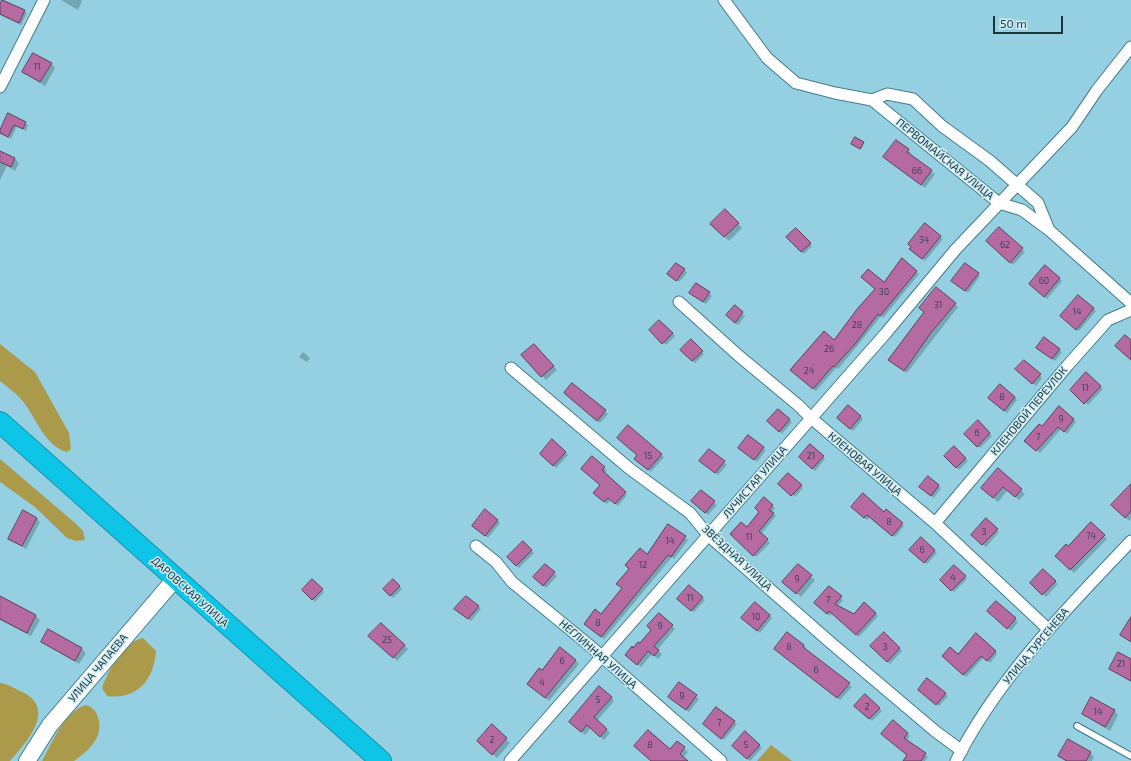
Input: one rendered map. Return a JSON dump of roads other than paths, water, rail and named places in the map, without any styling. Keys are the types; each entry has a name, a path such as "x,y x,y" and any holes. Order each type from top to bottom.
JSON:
{"highway":[{"name":"ДАРОВСКАЯ УЛИЦА","path":"0,422 381,761"}],"street":[{"path":"0,87 44,0"},
{"path":"724,0 767,58 796,82 835,93 872,100 887,94 913,99 942,126 1017,184 1038,203 1049,230"},
{"name":"ЛУЧИСТАЯ УЛИЦА","path":"510,761 924,287 999,203 1072,127 1097,90 1131,47"},
{"name":"ПЕРВОМАЙСКАЯ УЛИЦА","path":"872,100 999,203 1022,210 1049,230 1131,303"},
{"name":"КЛЕНОВАЯ УЛИЦА","path":"679,302 739,356 935,523 1048,629"},
{"name":"КЛЕНОВОЙ ПЕРЕУЛОК","path":"935,523 1068,365 1108,320 1131,310"},
{"name":"ЗВЁЗДНАЯ УЛИЦА","path":"511,368 630,469 690,513 708,535 831,643 935,731 962,750"},
{"name":"УЛИЦА ТУРГЕНЕВА","path":"956,761 985,711 1008,677 1048,629 1131,541"},
{"name":"НЕГЛИННАЯ УЛИЦА","path":"476,546 496,562 512,582 721,761"},
{"name":"УЛИЦА ЧАПАЕВА","path":"27,761 50,725 175,579"}],"lane":[{"path":"1077,726 1131,756"}]}
